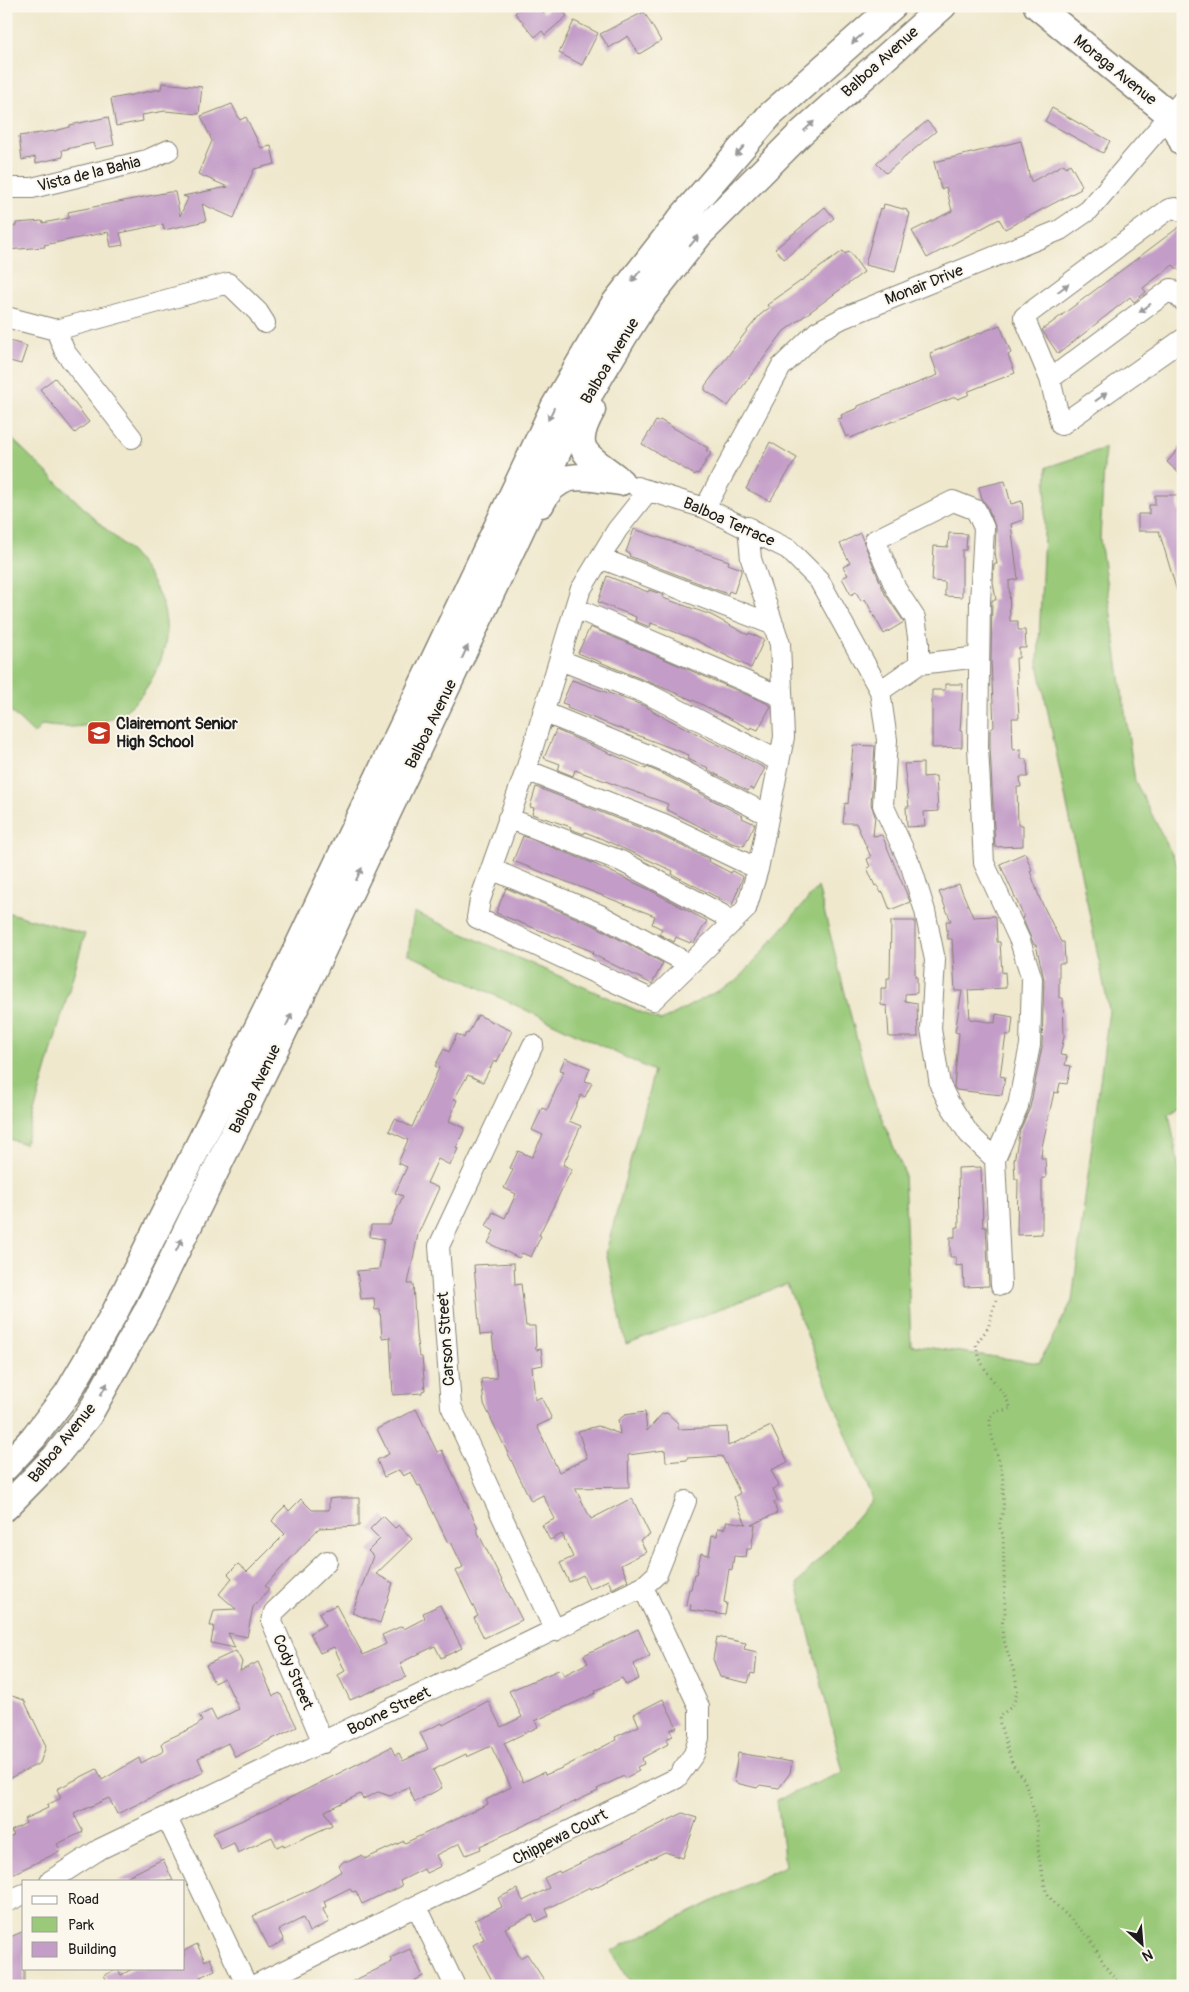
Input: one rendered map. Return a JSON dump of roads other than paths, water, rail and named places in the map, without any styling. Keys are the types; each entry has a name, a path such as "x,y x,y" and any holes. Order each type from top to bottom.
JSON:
{"main road":[{"name":"Balboa Avenue","path":"6,1467 33,1438 67,1394 115,1312 290,963 554,407 614,304 682,217 770,115 893,6"},
{"name":"Balboa Avenue","path":"6,1507 55,1457 89,1415 147,1311 311,974 568,430 624,336 664,278 700,234 801,133 943,6"},
{"name":"Moraga Avenue","path":"1037,6 1178,111 1183,143"},
{"path":"621,482 588,457 582,436 588,418 612,375 624,336"},
{"path":"501,574 518,552 543,499 554,486 574,476 621,482"}],"street":[{"name":"Monair Drive","path":"705,508 781,367 818,331 843,318 1060,230 1089,210 1178,111"},
{"name":"Vista de la Bahia","path":"6,188 32,188 146,160 169,150"},
{"path":"1183,212 1175,208 1169,209 1024,317 1050,379 1062,426 1183,339"},
{"path":"6,317 56,330 228,283 258,312 265,323"},
{"path":"1050,379 1171,289 1183,301"},
{"path":"56,330 65,352 132,438"},
{"name":"Balboa Terrace","path":"621,482 705,508 748,527 788,549 819,580 880,691"},
{"path":"648,491 617,530 580,591 526,770 491,869 477,918 653,1000 746,909 758,870 784,737 780,644 751,559 748,527"},
{"path":"919,664 920,643 915,618 896,589 875,540 952,501 976,510 984,528 978,748 984,863 1020,940 1032,979 1030,1045 1018,1106 995,1159 1001,1285"},
{"path":"600,558 774,625"},
{"path":"575,608 782,697"},
{"path":"979,657 919,664 880,691 887,740 883,805 911,866 925,911 935,960 931,1029 940,1085 969,1134 995,1159"},
{"path":"560,660 650,695 779,761"},
{"path":"543,712 670,764 768,814"},
{"path":"526,770 664,824 758,870"},
{"path":"508,818 621,862 721,914 732,923"},
{"path":"491,869 600,915 690,964"},
{"name":"Carson Street","path":"533,1045 439,1246 451,1406 555,1631"},
{"name":"Boone Street","path":"52,1880 100,1850 643,1587 657,1574 686,1501"},
{"name":"Cody Street","path":"323,1743 272,1622 274,1612 326,1561"},
{"name":"Chippewa Court","path":"253,1986 677,1778 694,1754 699,1738 699,1707 643,1587"},
{"path":"168,1818 248,1986"},
{"path":"6,1902 22,1895"},
{"path":"416,1907 455,1986"}],"place":[{"name":"Clairemont Senior High School","path":"99,733"}]}
